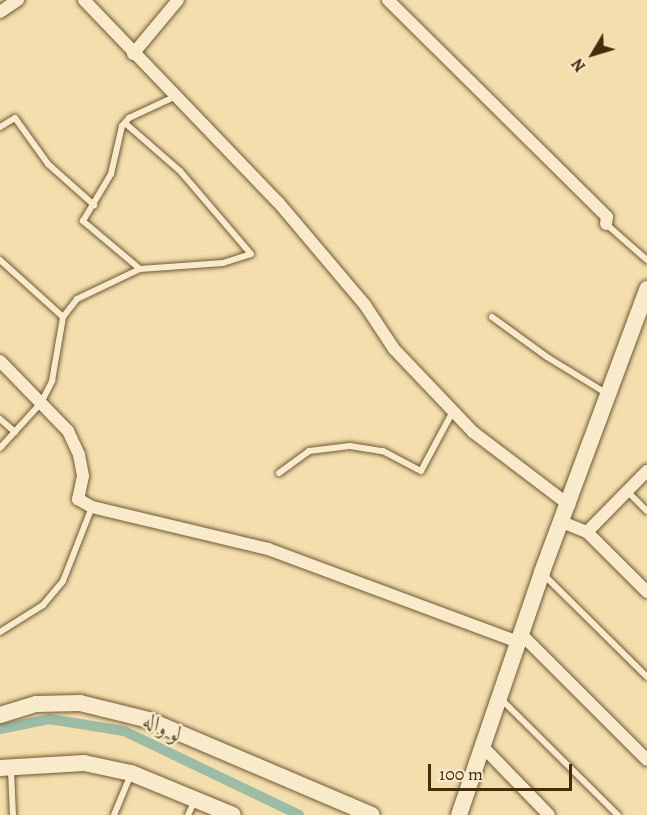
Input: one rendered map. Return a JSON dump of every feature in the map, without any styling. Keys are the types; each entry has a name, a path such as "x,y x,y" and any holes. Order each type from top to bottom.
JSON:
{"street":[{"path":"0,12 18,0"},
{"path":"84,0 133,54 278,202 365,305 394,349 473,432 569,505"},
{"path":"133,54 178,0"},
{"path":"388,0 607,217 610,229"},
{"path":"459,815 484,748 542,572 569,505 647,290"},
{"path":"0,362 68,431 79,455 83,476 78,499 92,507 268,549 519,638 647,760"},
{"path":"587,532 647,471"},
{"path":"562,522 587,532 647,592"},
{"path":"0,715 36,704 80,703 149,720 372,815"},
{"path":"484,748 549,815"},
{"path":"5,767 84,763 131,773 233,815"}],"lane":[{"path":"140,269 83,221 111,174 126,123 176,96"},
{"path":"0,127 15,118 48,164 94,205"},
{"path":"0,448 15,432 48,411 63,316 77,299 90,290 140,269 223,263 251,254 180,171 126,123"},
{"path":"610,229 647,260"},
{"path":"0,260 63,316"},
{"path":"492,317 547,357 609,394"},
{"path":"279,472 309,451 351,446 383,451 421,471 453,411"},
{"path":"0,419 15,432"},
{"path":"627,491 647,511"},
{"path":"0,632 43,605 63,581 92,507"},
{"path":"542,572 647,678"},
{"path":"500,698 618,815"},
{"path":"5,767 15,792 13,815"},
{"path":"114,815 131,773"},
{"path":"188,815 195,800"}],"waterway":[{"name":"لو واله","path":"0,729 49,719 124,731 299,815"}]}
